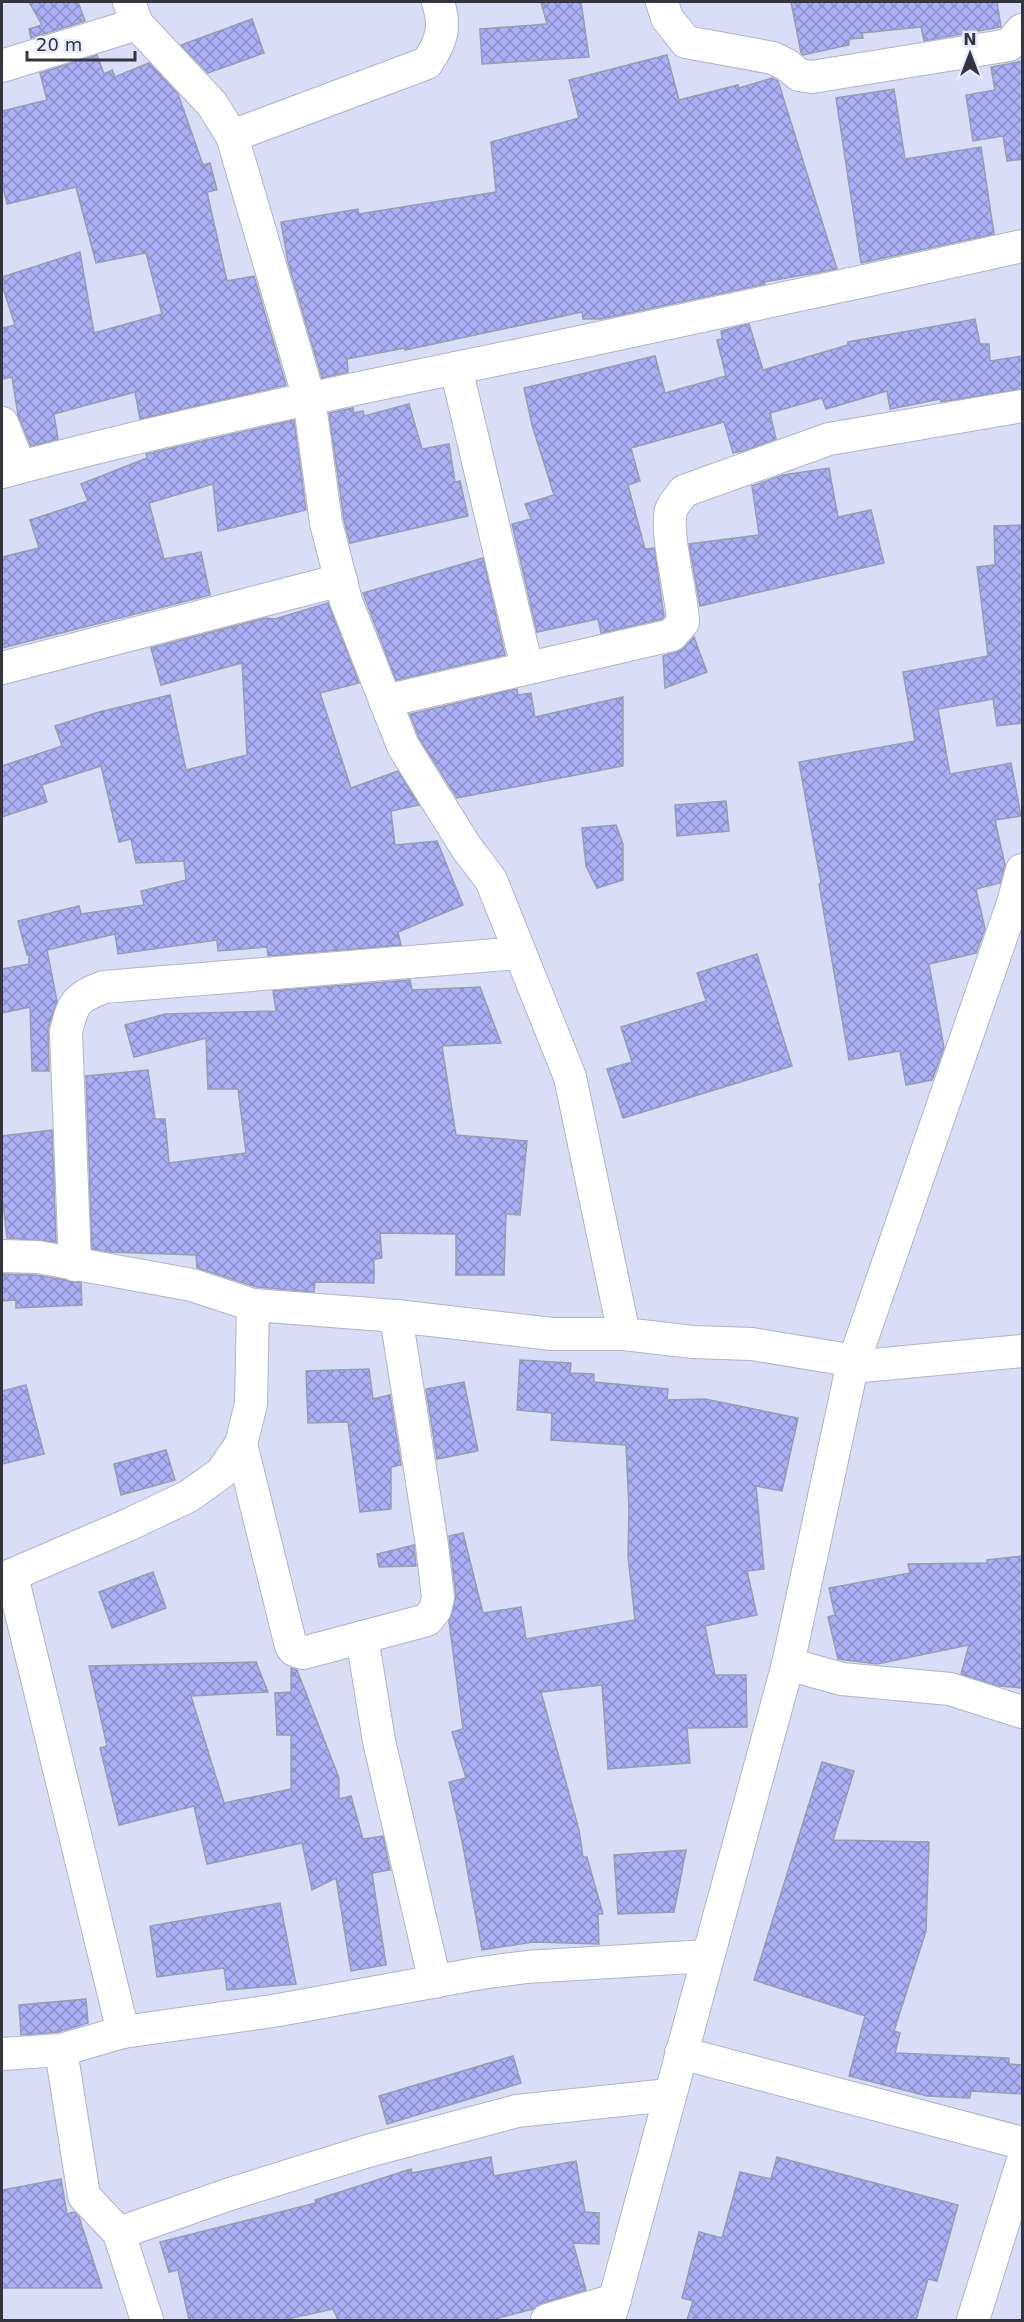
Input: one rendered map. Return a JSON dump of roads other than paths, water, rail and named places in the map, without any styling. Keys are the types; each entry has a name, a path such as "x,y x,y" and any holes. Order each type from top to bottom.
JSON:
{"street":[{"path":"232,136 428,63 440,45 442,15 438,2"},
{"path":"662,2 668,18 686,42 773,58 800,75 812,77 1009,45 1023,30"},
{"path":"2,66 133,13 212,104 232,136 309,398 326,523 346,601 403,746 466,847 491,880 570,1077 624,1334"},
{"path":"2,423 11,470 90,449 309,398 792,298 1023,246"},
{"path":"456,368 527,668"},
{"path":"385,701 672,635 683,622 682,601 670,527 672,508 684,491 829,439 1023,406"},
{"path":"2,668 341,580"},
{"path":"547,2320 612,2310 788,1664 852,1367 1023,870"},
{"path":"75,1265 66,1032 72,1008 86,994 104,987 520,953"},
{"path":"2,1256 38,1257 192,1285 253,1305 396,1316 552,1334 624,1334 693,1342 752,1344 843,1359 852,1367 1023,1351"},
{"path":"123,2032 7,1577 189,1496 221,1473 242,1444 251,1404 253,1305"},
{"path":"242,1444 291,1646 294,1650 303,1653 427,1620 435,1610 438,1598 432,1545 396,1316"},
{"path":"362,1637 379,1741 435,1982"},
{"path":"788,1664 842,1679 950,1689 1023,1712"},
{"path":"2,2054 61,2050 123,2032 273,2011 482,1973 527,1967 707,1956"},
{"path":"61,2050 84,2196 119,2233 147,2320"},
{"path":"681,2053 1023,2143"},
{"path":"119,2233 230,2194 326,2164 517,2111 669,2095"},
{"path":"973,2320 1023,2163"}]}
